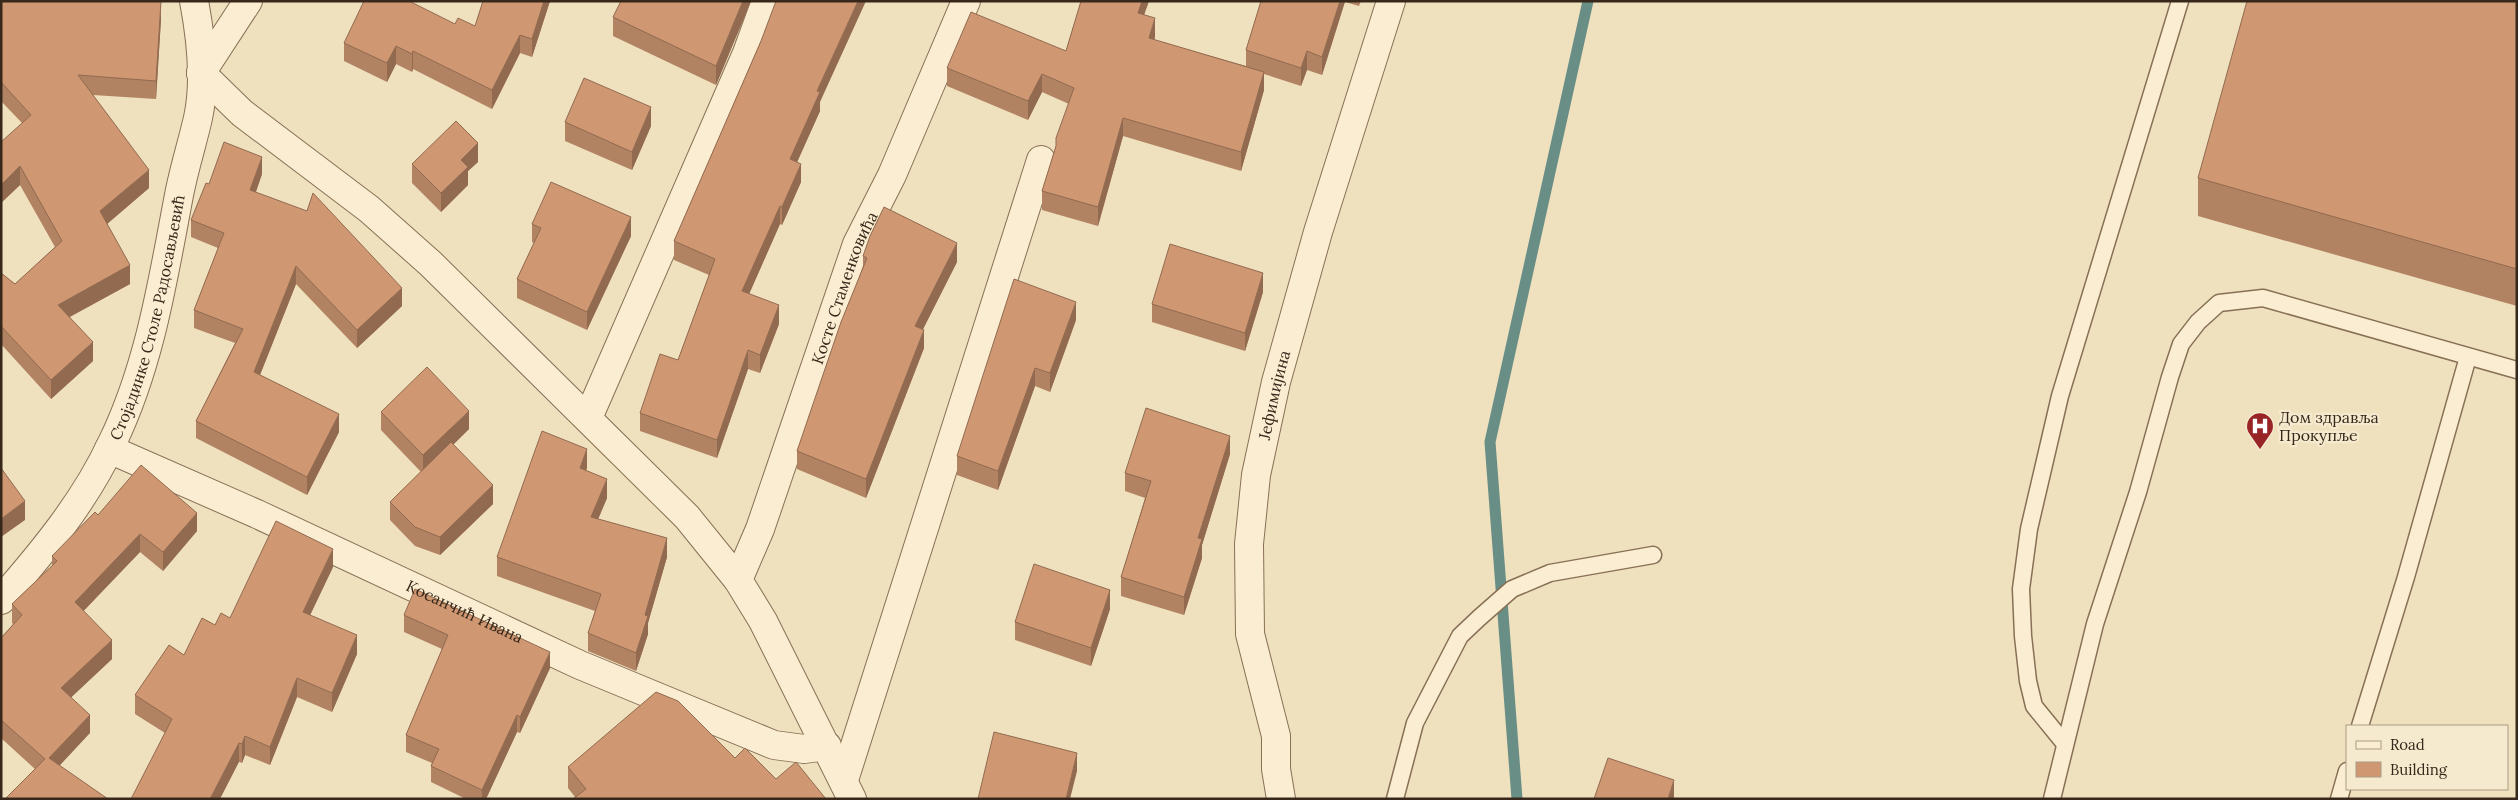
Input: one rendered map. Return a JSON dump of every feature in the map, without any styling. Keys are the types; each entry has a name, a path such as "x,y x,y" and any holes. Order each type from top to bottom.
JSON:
{"street":[{"name":"Стојадинке Столе Радосављевић","path":"1,600 47,546 92,480 109,449 132,395 159,301 182,181 198,116 201,73 198,23 194,1"},
{"path":"248,1 201,73 242,113 396,232 431,264 687,517 738,580 762,621 848,790"},
{"path":"588,418 747,53 766,1"},
{"name":"Косте Стаменковића","path":"738,580 760,528 857,244 892,175 966,1"},
{"name":"Јефимијина","path":"1281,799 1276,769 1276,736 1250,634 1249,544 1256,474 1276,382 1313,248 1391,1"},
{"path":"848,790 1041,160"},
{"name":"Косанчић Ивана","path":"109,449 257,514 580,665 774,745 804,749 827,746"}],"lane":[{"path":"2065,744 2034,706 2028,682 2023,636 2022,589 2029,529 2063,387 2180,1"},
{"path":"2052,799 2095,624 2138,492 2170,377 2181,344 2198,322 2219,303 2263,298 2517,370"},
{"path":"2360,725 2406,577 2468,357"},
{"path":"1395,799 1414,722 1460,636 1479,618 1512,589 1550,573 1652,556"},
{"path":"2339,799 2346,774"}],"building":[{"path":"1,1 161,1 156,81 78,75 149,170 100,211 130,265 58,305 93,342 51,380 1,326 1,273 15,284 62,241 20,166 1,185 1,142 31,115 1,82"},
{"path":"364,1 409,1 455,24 458,18 475,26 483,1 544,1 532,39 520,35 492,90 413,51 412,54 396,46 387,63 344,43"},
{"path":"621,1 743,1 716,66 613,17"},
{"path":"776,1 858,1 817,91 820,92 790,159 801,164 742,291 779,305 760,355 748,350 717,440 640,413 660,354 678,360 715,259 674,241 761,41"},
{"path":"1081,1 1142,1 1138,13 1155,18 1149,38 1264,72 1241,152 1123,118 1098,207 1042,191 1056,146 1056,138 1074,88 1042,74 1028,101 947,68 971,12 1066,51"},
{"path":"1261,1 1340,1 1322,57 1307,51 1301,68 1246,50"},
{"path":"2247,1 2517,1 2517,269 2198,178"},
{"path":"584,78 651,107 632,152 565,122"},
{"path":"456,121 478,143 461,160 468,167 441,193 412,164"},
{"path":"224,142 262,157 250,190 307,211 313,193 402,288 357,330 296,266 254,372 339,414 307,477 196,421 243,329 194,310 224,233 191,220 206,183 209,184"},
{"path":"551,182 631,217 587,312 517,279 541,228 532,224"},
{"path":"884,207 957,243 915,326 924,330 866,479 797,451 841,322 867,258 863,256 870,236"},
{"path":"1170,244 1263,273 1245,333 1152,304"},
{"path":"1014,279 1076,302 1050,373 1035,368 998,471 957,456"},
{"path":"427,367 469,411 423,455 381,412"},
{"path":"1146,408 1230,436 1198,538 1202,539 1184,597 1121,577 1151,481 1125,473"},
{"path":"542,431 587,449 580,468 607,479 591,517 667,538 645,615 648,616 636,653 588,633 601,594 497,557"},
{"path":"451,442 493,485 440,537 415,527 390,502"},
{"path":"141,465 197,513 163,552 140,534 75,602 112,640 61,688 90,715 49,758 108,799 5,799 45,759 1,720 1,638 22,615 12,604 57,561 52,556 95,512 98,515"},
{"path":"1,468 25,501 1,519"},
{"path":"276,521 333,549 303,612 357,635 332,693 297,678 270,747 245,736 242,744 239,743 210,799 131,799 172,719 135,695 169,645 184,655 202,618 215,625 221,613 230,618"},
{"path":"1034,564 1110,590 1091,648 1015,622"},
{"path":"415,589 550,652 520,717 517,715 482,790 431,766 439,749 406,735 448,635 404,615"},
{"path":"656,692 678,701 735,758 745,748 776,779 796,762 826,799 573,799 586,789 568,767"},
{"path":"994,732 1077,753 1066,799 978,799"},
{"path":"1608,758 1674,780 1668,799 1594,799"}],"waterway":[{"path":"1517,799 1490,442 1588,1"}],"place":[{"name":"Дом здравља Прокупље","path":"2260,450"}]}
